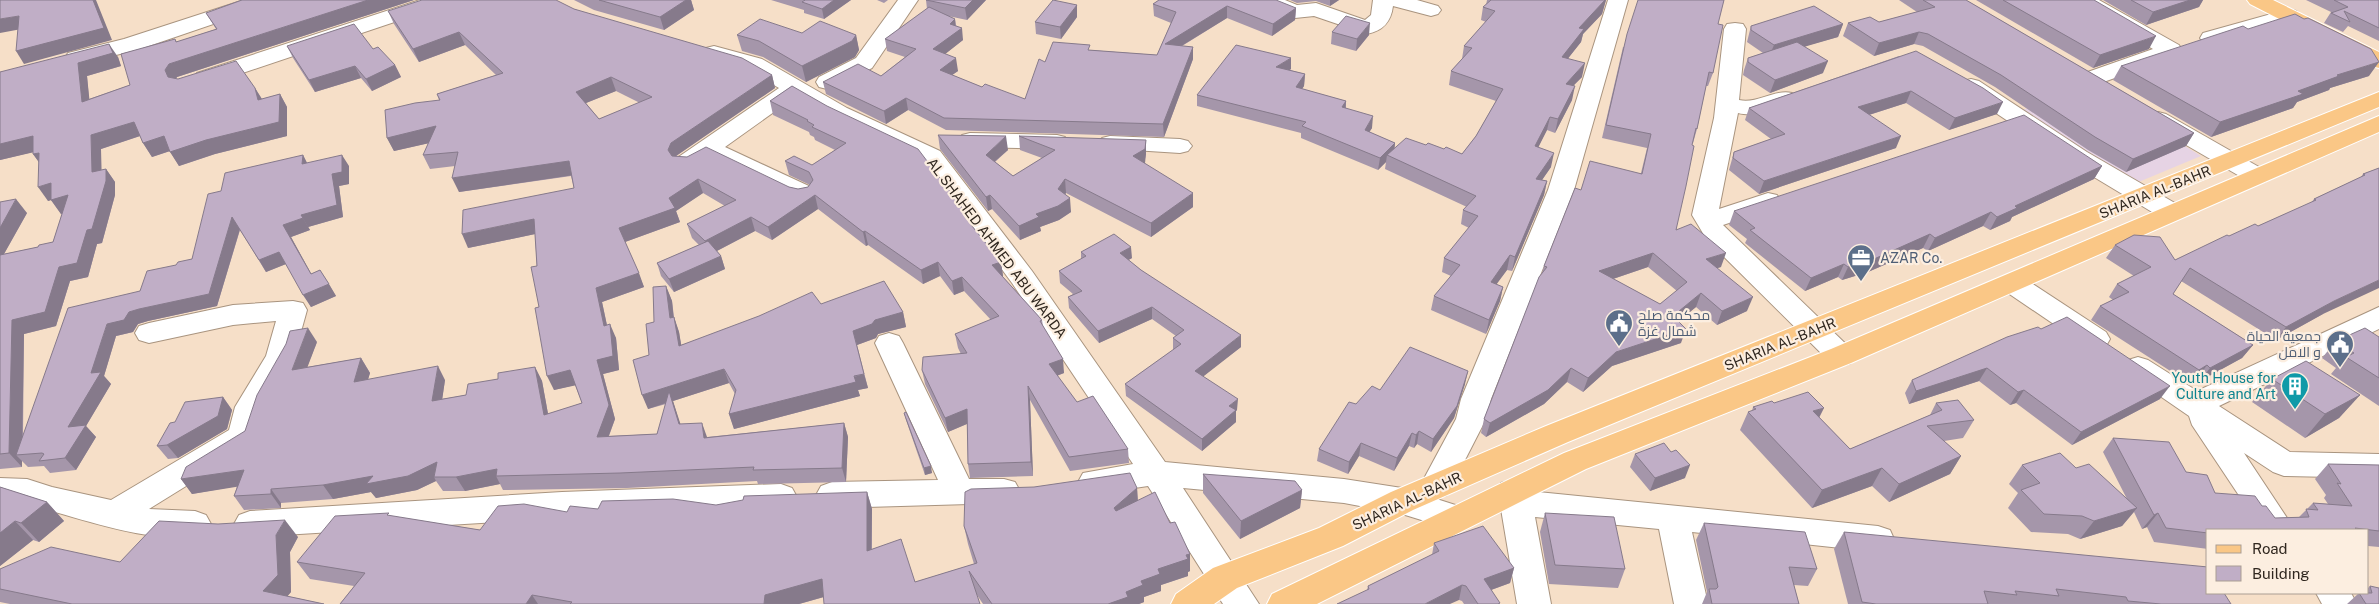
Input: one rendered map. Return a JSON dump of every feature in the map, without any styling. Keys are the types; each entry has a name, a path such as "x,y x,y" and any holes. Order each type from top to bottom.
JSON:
{"main road":[{"path":"2257,0 2286,8 2379,46"},
{"path":"2286,8 2379,61"},
{"name":"SHARIA AL-BAHR","path":"1188,604 1225,578 1331,537 1402,501 1557,434 2379,99"},
{"name":"SHARIA AL-BAHR","path":"1284,604 1457,518 1514,498 1574,461 1841,356 2379,123"}],"street":[{"path":"55,64 132,44 265,0"},
{"path":"186,84 441,0"},
{"path":"686,163 800,91 864,63 908,0"},
{"path":"1267,0 1295,12 1316,9 1367,28 1380,18 1383,0"},
{"path":"1393,0 1430,10"},
{"path":"1436,486 1471,419 1476,399 1561,190 1618,0"},
{"path":"2084,0 2171,50"},
{"path":"2115,93 2082,74 2171,50 2286,8"},
{"path":"1735,29 1728,104 1705,215 1716,234 1841,356"},
{"name":"AL SHAHED AHMED ABU WARDA","path":"694,47 754,64 839,113 931,156 1022,277 1156,473 1242,604"},
{"path":"1954,76 2078,157 2171,212"},
{"path":"1728,104 1750,109 1804,91"},
{"path":"2140,108 2257,176"},
{"path":"1990,126 2019,117"},
{"path":"906,144 947,139 1180,146"},
{"path":"709,148 802,193"},
{"path":"1708,221 1793,192"},
{"path":"2012,283 2284,464 2379,466"},
{"path":"114,514 243,436 250,407 280,357 293,310 233,315 150,333"},
{"path":"2195,405 2379,318"},
{"path":"889,343 958,492"},
{"path":"2195,405 2278,529"},
{"path":"0,490 27,491 49,499 150,522 232,526 562,505 1050,488 1156,473 1344,491 1402,501 1457,518"},
{"path":"1534,604 1514,498 1908,542"},
{"path":"1673,517 1691,604"}],"shaded area":[{"path":"2101,94 2201,156 2129,186 2015,111"}],"building":[{"path":"0,0 93,0 104,28 16,51 19,16 0,19"},
{"path":"242,0 368,0 169,64 165,70 168,77 178,79 236,61 255,88 258,100 280,94 279,122 206,140 170,152 164,136 143,143 134,122 91,135 92,172 106,169 106,181 92,229 87,230 77,263 59,267 45,312 12,320 9,453 0,454 0,255 53,242 68,195 51,200 51,183 38,187 39,153 33,154 33,136 0,144 0,72 109,44 113,53 78,63 82,102 130,85 121,54 175,39 176,42 217,29 206,13"},
{"path":"422,0 556,0 574,9 742,58 772,75 671,143 668,150 672,156 687,157 706,147 789,187 798,189 808,187 813,180 809,172 785,161 794,156 812,165 846,143 812,127 814,125 808,120 770,101 792,86 827,106 918,149 961,206 972,226 1001,262 992,265 1042,320 1040,321 1063,359 1049,364 1077,402 1093,396 1128,449 1069,457 1028,386 1031,462 968,464 967,409 945,418 922,370 923,357 967,353 955,334 999,316 962,277 952,281 938,262 921,270 865,231 863,232 815,195 768,227 751,217 705,241 687,224 736,200 698,179 669,198 675,208 619,228 639,273 596,288 604,326 610,324 613,356 597,360 609,405 597,437 657,434 669,391 679,424 702,423 704,438 844,423 842,468 753,470 754,467 496,476 497,469 456,477 434,477 437,462 408,476 366,484 373,476 323,485 271,489 271,494 234,496 244,470 181,479 186,467 245,431 257,395 286,344 290,331 308,328 292,370 361,358 354,382 438,366 432,401 466,395 468,384 498,379 498,373 535,367 544,415 582,403 570,370 547,376 535,308 539,307 531,267 537,266 534,219 462,234 463,210 574,188 569,161 452,178 458,152 423,155 436,126 387,138 385,110 415,103 440,100 437,94 503,73 459,32 413,49 388,11","holes":["611,77 652,97 599,119 576,92"]},
{"path":"599,0 686,0 660,17"},
{"path":"805,0 834,0 822,9 802,2"},
{"path":"926,0 973,0 965,8"},
{"path":"1053,0 1077,5 1060,27 1035,22"},
{"path":"1159,0 1276,0 1296,8 1273,24 1227,6 1165,44 1193,47 1163,124 944,118 906,98 884,111 823,82 858,64 881,76 916,49 885,39 929,7 955,19 950,24 962,28 933,49 956,58 940,70 982,87 985,84 1025,99 1039,59 1045,62 1053,42 1090,45 1088,50 1157,55 1176,12 1153,4"},
{"path":"1491,0 1605,0 1579,28 1584,29 1562,57 1585,63 1566,84 1575,86 1558,119 1550,117 1535,146 1554,153 1536,179 1547,181 1515,257 1510,255 1491,282 1503,287 1489,320 1434,296 1460,265 1444,258 1478,216 1463,210 1476,196 1387,155 1406,138 1426,145 1428,143 1444,149 1446,147 1462,154 1476,136 1503,89 1451,71 1472,48 1464,46 1495,11 1483,7"},
{"path":"1638,0 1724,0 1718,24 1723,25 1713,73 1709,72 1692,145 1694,146 1676,230 1691,224 1726,253 1706,259 1753,297 1722,311 1701,293 1673,316 1686,329 1616,352 1588,378 1571,368 1548,390 1490,423 1484,419 1539,277 1547,267 1544,266 1575,188 1581,190 1590,161 1642,174 1651,134 1606,125 1627,34","holes":["1653,253 1687,282 1660,304 1599,271"]},
{"path":"1923,0 1966,0 2194,133 2133,159 2095,137 2001,75 1928,34 1919,32 1879,43 1848,23 1870,17 1879,22 1935,7"},
{"path":"2003,0 2094,0 2156,36 2100,55"},
{"path":"2131,0 2190,0 2153,12"},
{"path":"2334,0 2379,0 2379,28 2344,11 2350,22 2331,13 2348,7"},
{"path":"1814,6 1843,24 1774,45 1751,30 1751,26"},
{"path":"2295,14 2304,19 2308,18 2371,49 2379,62 2337,75 2339,76 2298,91 2303,94 2220,122 2121,66 2243,26 2248,29"},
{"path":"1346,16 1370,23 1357,39 1332,32"},
{"path":"760,19 802,33 820,21 856,35 852,41 802,66 759,41 737,35"},
{"path":"354,24 373,49 378,47 395,65 366,79 355,66 309,80 287,46"},
{"path":"1797,42 1828,61 1775,80 1748,62 1748,58"},
{"path":"1236,45 1291,58 1276,67 1305,74 1296,87 1346,101 1342,107 1373,116 1365,130 1395,143 1380,158 1302,126 1306,122 1197,95"},
{"path":"1916,51 1983,88 2003,102 1955,118 1911,91 1858,107 1901,136 1764,181 1733,158 1734,152 1785,134 1749,108"},
{"path":"2024,115 2102,166 2015,206 2017,208 1997,217 1991,212 1935,238 1930,234 1874,259 1848,267 1844,264 1811,278 1750,230 1755,228 1734,211"},
{"path":"938,135 1006,136 986,155 1013,176 1055,150 1019,136 1146,140 1145,149 1133,156 1193,193 1151,223 1065,179 1058,189 1070,198 1058,206 1036,214 1039,217 1019,226 990,195 986,197"},
{"path":"303,155 302,164 342,155 342,172 332,174 337,205 301,215 303,218 283,225 311,274 320,270 329,284 303,295 279,252 259,260 232,217 209,294 139,309 129,312 124,320 107,324 91,373 101,372 68,427 86,425 65,458 39,461 44,454 16,455 68,308 140,291 147,271 176,265 178,262 192,259 208,194 221,191 225,173"},
{"path":"2379,168 2379,280 2334,301 2286,327 2190,268 2173,294 2253,345 2210,368 2207,365 2199,370 2100,306 2129,292 2117,284 2151,267 2115,245 2134,235 2160,237 2175,260 2227,235 2229,236 2255,224 2258,226 2316,200 2314,199"},
{"path":"16,199 0,228 0,202"},
{"path":"1114,234 1131,247 1120,253 1141,270 1241,335 1195,371 1238,399 1229,406 1236,410 1202,439 1125,384 1181,344 1173,338 1184,330 1152,307 1098,331 1068,297 1082,291 1059,271 1086,256 1081,252"},
{"path":"708,241 721,256 669,279 657,263"},
{"path":"884,281 903,312 875,320 872,324 853,331 864,374 854,376 856,382 729,414 736,390 724,369 642,395 633,360 649,355 646,324 654,322 653,287 666,286 670,318 674,317 679,346 759,316 812,292 821,304"},
{"path":"2067,317 2170,386 2081,432 2024,390 2018,392 1987,368 1916,391 1912,380 2007,337 2038,327 2041,329"},
{"path":"2365,328 2379,337 2379,378 2346,357 2354,353 2336,341"},
{"path":"1410,347 1468,371 1457,406 1433,439 1419,431 1416,435 1412,433 1397,458 1361,443 1349,462 1319,449 1349,402 1356,404 1372,386 1380,390"},
{"path":"2306,361 2360,395 2325,414 2272,379"},
{"path":"1808,392 1824,408 1813,411 1850,449 1942,410 1936,403 1958,400 1974,420 1927,426 1961,456 1899,484 1882,468 1822,490 1748,412 1756,409 1753,407 1772,401 1774,403"},
{"path":"223,397 218,416 167,445 157,446 170,423 175,422 185,402"},
{"path":"906,412 931,466 924,468 904,413"},
{"path":"2113,438 2169,442 2186,472 2207,475 2215,493 2255,496 2262,506 2266,506 2275,518 2309,517 2306,509 2318,510 2313,503 2352,506 2337,483 2341,484 2328,464 2379,465 2379,531 2355,528 2206,529 2206,533 2166,528 2158,513 2154,515"},
{"path":"1664,443 1671,452 1676,450 1690,465 1655,478 1635,454"},
{"path":"2060,453 2076,468 2089,464 2137,508 2094,521 2082,516 2044,514 2021,490 2040,483 2022,465"},
{"path":"1130,473 1137,488 1114,508 1116,511 1155,492 1170,523 1175,522 1190,554 1186,555 1188,559 1158,569 1160,574 1141,581 1143,585 1126,592 1128,597 1108,604 992,604 969,571 980,604 824,604 822,579 765,595 764,604 570,604 572,602 532,595 526,604 340,604 365,573 297,562 335,516 389,513 387,515 480,530 498,506 524,504 567,512 570,506 598,509 602,501 673,499 716,505 743,500 744,496 867,492 867,551 901,539 915,582 977,563 964,526 965,492 971,489 1034,487"},
{"path":"1203,474 1295,481 1302,490 1241,521"},
{"path":"0,487 47,502 21,523 15,521 0,533"},
{"path":"1545,513 1614,517 1625,569 1555,565"},
{"path":"285,520 276,535 278,575 263,591 324,604 72,604 0,589 0,569 51,547 120,562 159,521 218,524"},
{"path":"1704,523 1805,532 1817,569 1789,567 1799,604 1712,604 1709,589 1716,589 1718,587"},
{"path":"1483,526 1514,568 1484,579 1500,603 1478,604 1466,586 1462,585 1425,604 1337,604 1369,589 1368,586 1439,551 1434,543"},
{"path":"1844,532 2206,567 2206,594 2225,594 2231,604 2161,604 2128,601 2126,597 2056,589 2059,596 2015,591 2017,595 1984,591 1988,604 1876,604 1862,602"},
{"path":"2370,586 2379,588 2379,604 2366,604 2360,594 2372,593"}],"place":[{"name":"AZAR Co.","path":"1861,282"},
{"name":"محكمة صلح شمال غزة","path":"1619,347"},
{"name":"جمعية الحياة و الامل","path":"2340,368"},
{"name":"Youth House for Culture and Art","path":"2295,410"}]}
